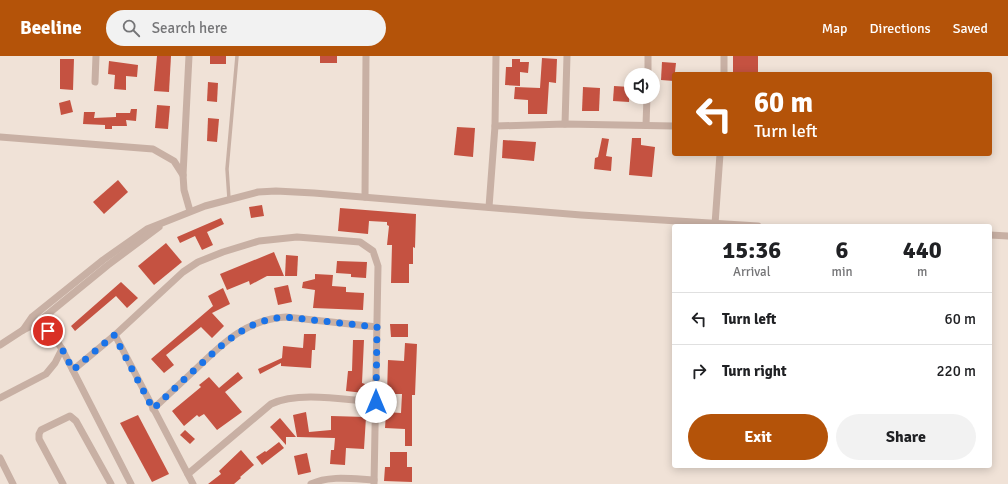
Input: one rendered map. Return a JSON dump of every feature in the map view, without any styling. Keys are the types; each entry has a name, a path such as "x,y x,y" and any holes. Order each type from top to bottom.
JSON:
{"street":[{"path":"95,82 96,56"},
{"path":"189,56 183,175 184,190 190,212"},
{"path":"364,196 366,56"},
{"path":"489,207 495,126 496,56"},
{"path":"565,124 567,56"},
{"path":"648,56 648,68"},
{"path":"724,56 724,72"},
{"path":"646,125 647,104"},
{"path":"495,126 565,124 672,126"},
{"path":"0,137 153,149 174,161 183,175"},
{"path":"23,330 32,317 103,260 147,229 228,199 258,192 276,190 715,224 720,156"},
{"path":"0,345 37,323 108,265 167,221"},
{"path":"992,235 1008,236"},
{"path":"73,370 183,272 198,262 223,252 259,242 296,237 360,242 373,251 378,266 374,482 332,478 318,480 311,484"},
{"path":"32,317 54,337 62,349 131,484"},
{"path":"153,409 228,338 244,328 259,322 274,318 286,317 377,327"},
{"path":"114,335 193,484"},
{"path":"0,398 46,374 55,364 62,349"},
{"path":"188,474 271,404 281,399 296,397 376,402"},
{"path":"63,484 39,436 42,430 70,416 74,418 111,484"},
{"path":"0,458 13,484"}],"lane":[{"path":"228,199 227,169 237,56"}],"building":[{"path":"157,56 171,56 169,92 154,91"},
{"path":"210,56 226,56 226,64 210,64"},
{"path":"320,56 337,56 337,63 320,63"},
{"path":"733,56 758,56 758,72 733,72"},
{"path":"542,58 557,59 556,83 549,82 547,114 528,114 528,100 514,99 515,87 540,88"},
{"path":"60,59 74,59 73,90 60,89"},
{"path":"512,59 520,59 520,62 529,62 528,73 520,72 520,86 505,85 506,67 512,67"},
{"path":"109,61 138,65 137,77 126,76 126,90 114,89 115,75 108,74"},
{"path":"662,62 676,63 675,72 672,72 672,81 661,80"},
{"path":"208,82 218,83 217,102 207,101"},
{"path":"614,86 624,87 624,102 613,101"},
{"path":"583,87 600,88 599,111 582,111"},
{"path":"70,100 73,112 61,115 59,103"},
{"path":"157,105 170,106 168,129 155,128"},
{"path":"131,109 137,109 136,121 126,120 127,126 112,126 112,129 105,129 105,125 83,124 84,112 95,112 94,118 116,117 116,113 130,113"},
{"path":"208,118 219,119 217,142 207,141"},
{"path":"457,127 475,128 473,157 454,155"},
{"path":"602,138 609,139 606,156 612,157 611,171 594,169 595,158 598,157"},
{"path":"632,138 641,138 641,145 655,147 652,177 629,175"},
{"path":"503,140 536,142 534,161 502,158"},
{"path":"118,180 128,192 104,214 93,202"},
{"path":"262,205 264,216 251,218 249,207"},
{"path":"340,208 416,214 415,248 413,247 413,264 409,264 409,283 391,283 392,245 387,245 389,226 387,225 387,222 369,221 368,234 338,231"},
{"path":"221,218 224,224 207,232 213,245 202,250 195,236 180,243 177,237"},
{"path":"166,243 182,262 154,285 138,266"},
{"path":"274,252 284,276 267,276 250,285 249,281 227,290 220,274"},
{"path":"286,255 298,256 297,276 285,276"},
{"path":"337,261 367,262 366,278 351,277 351,274 336,273"},
{"path":"315,274 333,275 332,286 346,287 346,292 364,293 363,310 313,308 315,290 302,288 303,282 315,279"},
{"path":"121,282 138,298 127,308 116,296 75,331 71,326"},
{"path":"288,285 292,302 278,305 274,288"},
{"path":"223,288 230,304 212,313 224,326 212,338 201,327 166,355 174,365 164,373 151,359 213,306 208,296"},
{"path":"390,324 408,324 408,337 391,337"},
{"path":"304,334 316,334 315,350 312,350 311,368 281,366 281,363 260,374 258,369 282,358 283,346 303,348"},
{"path":"353,340 364,340 362,383 365,384 364,393 346,391 348,371 352,371"},
{"path":"405,343 417,344 415,395 412,395 412,446 405,446 405,429 385,428 386,412 401,413 402,394 387,394 388,360 404,361"},
{"path":"238,372 243,378 225,392 242,412 217,430 204,414 199,417 197,415 184,426 172,411 201,387 199,385 209,377 219,388"},
{"path":"306,412 309,432 331,430 331,416 366,417 364,449 346,448 345,465 330,464 331,450 334,450 335,438 297,437 293,415"},
{"path":"138,415 169,474 152,482 120,423"},
{"path":"280,418 296,437 286,437 286,445 270,427"},
{"path":"185,430 195,439 190,444 180,435"},
{"path":"279,442 284,448 262,465 256,457 265,451 266,452"},
{"path":"241,450 254,465 234,484 208,484 221,474 219,471"},
{"path":"390,452 407,452 407,467 412,467 412,482 384,481 385,467 390,467"},
{"path":"307,453 311,472 298,475 294,456"}],"route":[{"path":"48,331 62,349 73,370 114,335 153,409 228,338 244,328 259,322 274,318 286,317 377,327 376,402"}]}
